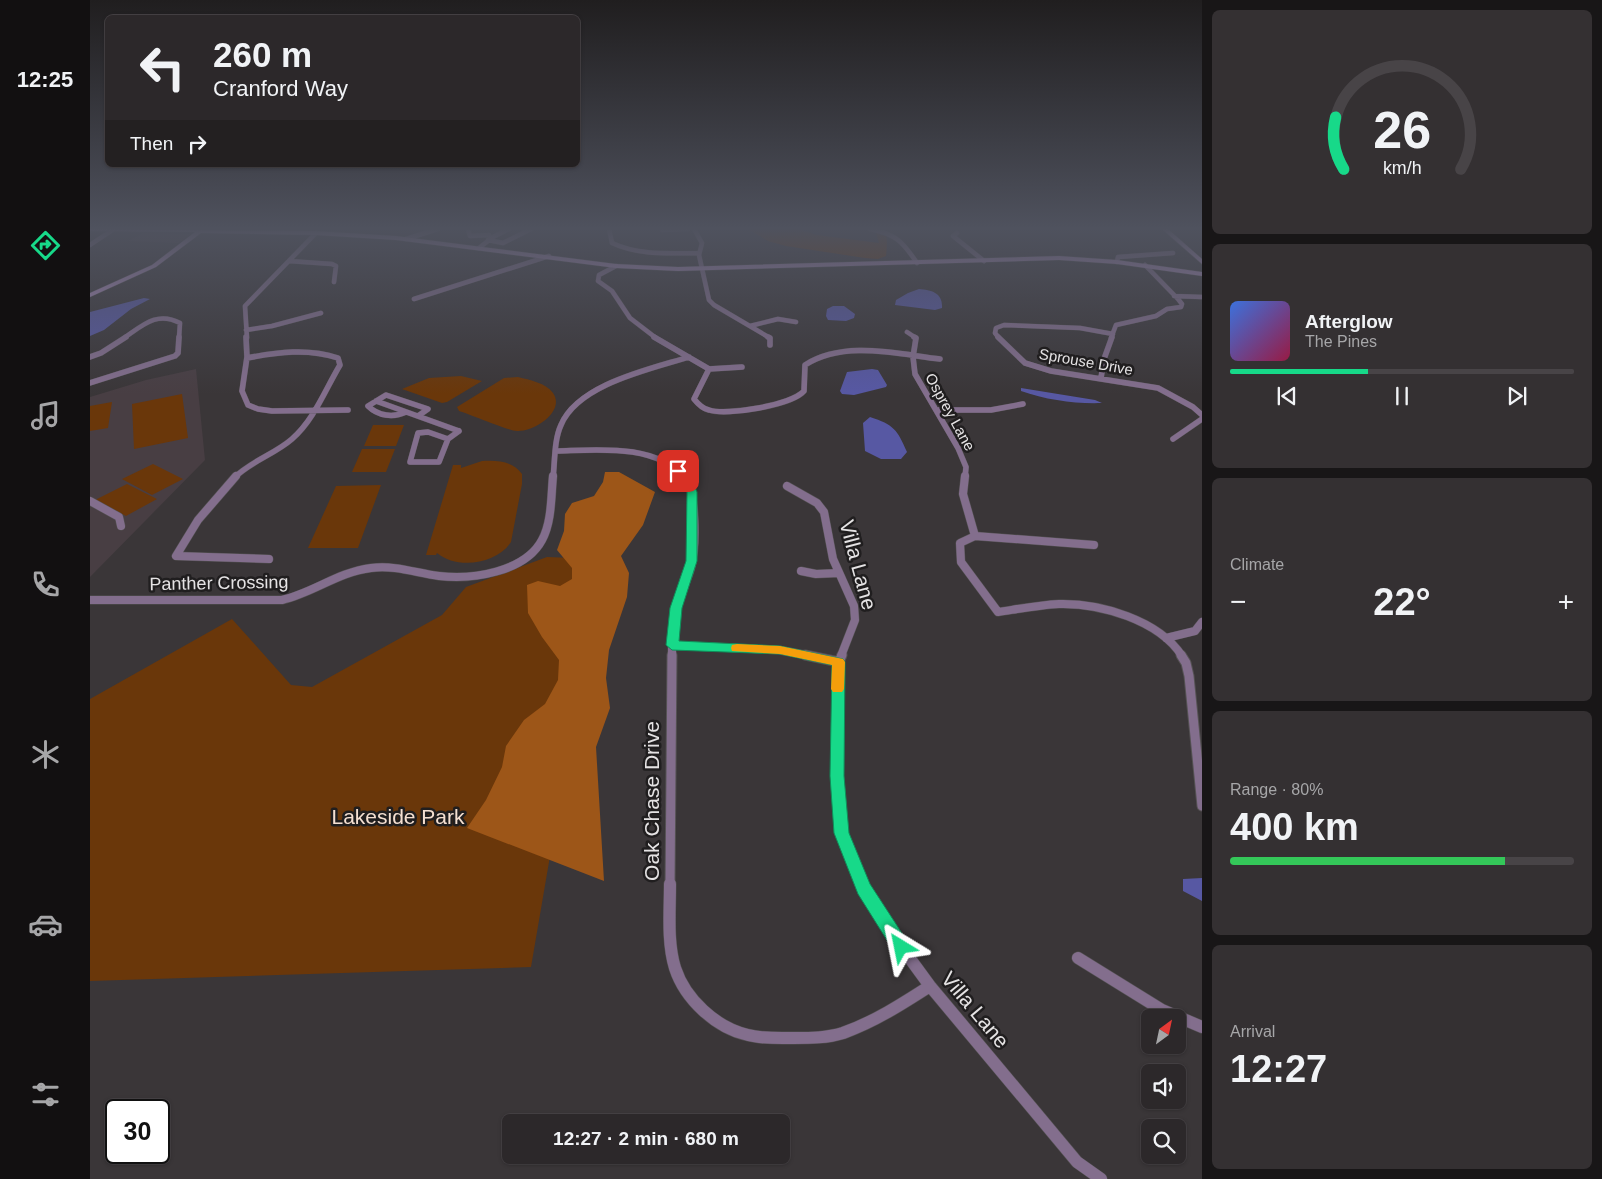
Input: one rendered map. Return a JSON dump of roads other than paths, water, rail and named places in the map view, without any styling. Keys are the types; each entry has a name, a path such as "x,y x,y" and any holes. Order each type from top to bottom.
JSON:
{"street":[{"path":"90,295 114,284"},
{"path":"266,284 245,306 248,358 242,386 245,400 249,405 272,411 348,410"},
{"path":"414,299 461,284"},
{"path":"602,284 612,291 630,318 652,336 710,369 742,367"},
{"path":"706,284 709,300 714,305 770,338 770,345"},
{"path":"1100,378 1104,359 1116,325 1156,316 1167,309 1180,307 1182,304 1163,284"},
{"path":"1174,296 1202,297"},
{"path":"246,330 272,326 321,313"},
{"path":"90,357 109,351 144,323 155,319 176,319 180,323 178,353 176,356 90,383"},
{"path":"750,326 778,319 796,322"},
{"name":"Sprouse Drive","path":"1113,334 1080,328 1004,325 996,328 995,333 1025,363 1052,371 1158,388 1193,406 1202,414"},
{"name":"Osprey Lane","path":"907,332 916,338 913,357 915,374 958,448 966,467 964,494 975,536"},
{"path":"248,358 286,351 322,354 338,358 340,365 314,411 292,439 262,456 233,478 182,541 176,556 268,559"},
{"path":"710,369 694,399 703,408 737,412 796,398 804,390 805,365 819,357 852,351 940,359"},
{"name":"Panther Crossing","path":"90,600 282,600 296,596 343,574 371,568 398,566 439,576 460,578 480,576 501,570 530,555 543,539 547,527 558,434 563,418 571,408 582,398 604,386 689,356"},
{"path":"406,412 400,416 390,416 368,408 386,395 428,410 418,416"},
{"path":"376,401 459,431 448,439 439,462 410,462 418,433 428,432 448,439"},
{"path":"936,410 992,410 1023,404"},
{"path":"1173,439 1202,419"},
{"name":"Oak Chase Drive","path":"556,451 622,452 651,456 678,471 689,482 692,492 692,561 676,608 672,645 670,925 675,969 686,990 700,1009 724,1025 747,1035 780,1038 816,1038 842,1033 882,1016 930,986"},
{"name":"Villa Lane","path":"787,486 817,503 824,512 828,522 829,541 839,573 851,599 855,620 838,662 837,786 841,833 863,888 892,934 930,986 1077,1162 1101,1179"},
{"path":"90,501 119,517 121,526"},
{"path":"1094,545 975,536 960,543 961,562 998,612 1060,604 1088,606 1136,621 1166,638 1185,660 1189,676 1200,766 1202,806"},
{"path":"801,571 816,574 839,573"},
{"path":"1166,638 1195,631 1202,622"},
{"path":"672,645 780,650 838,662"},
{"path":"1078,958 1162,1010 1202,1027"}],"park label":[{"name":"Lakeside Park","path":"398,817"}]}
